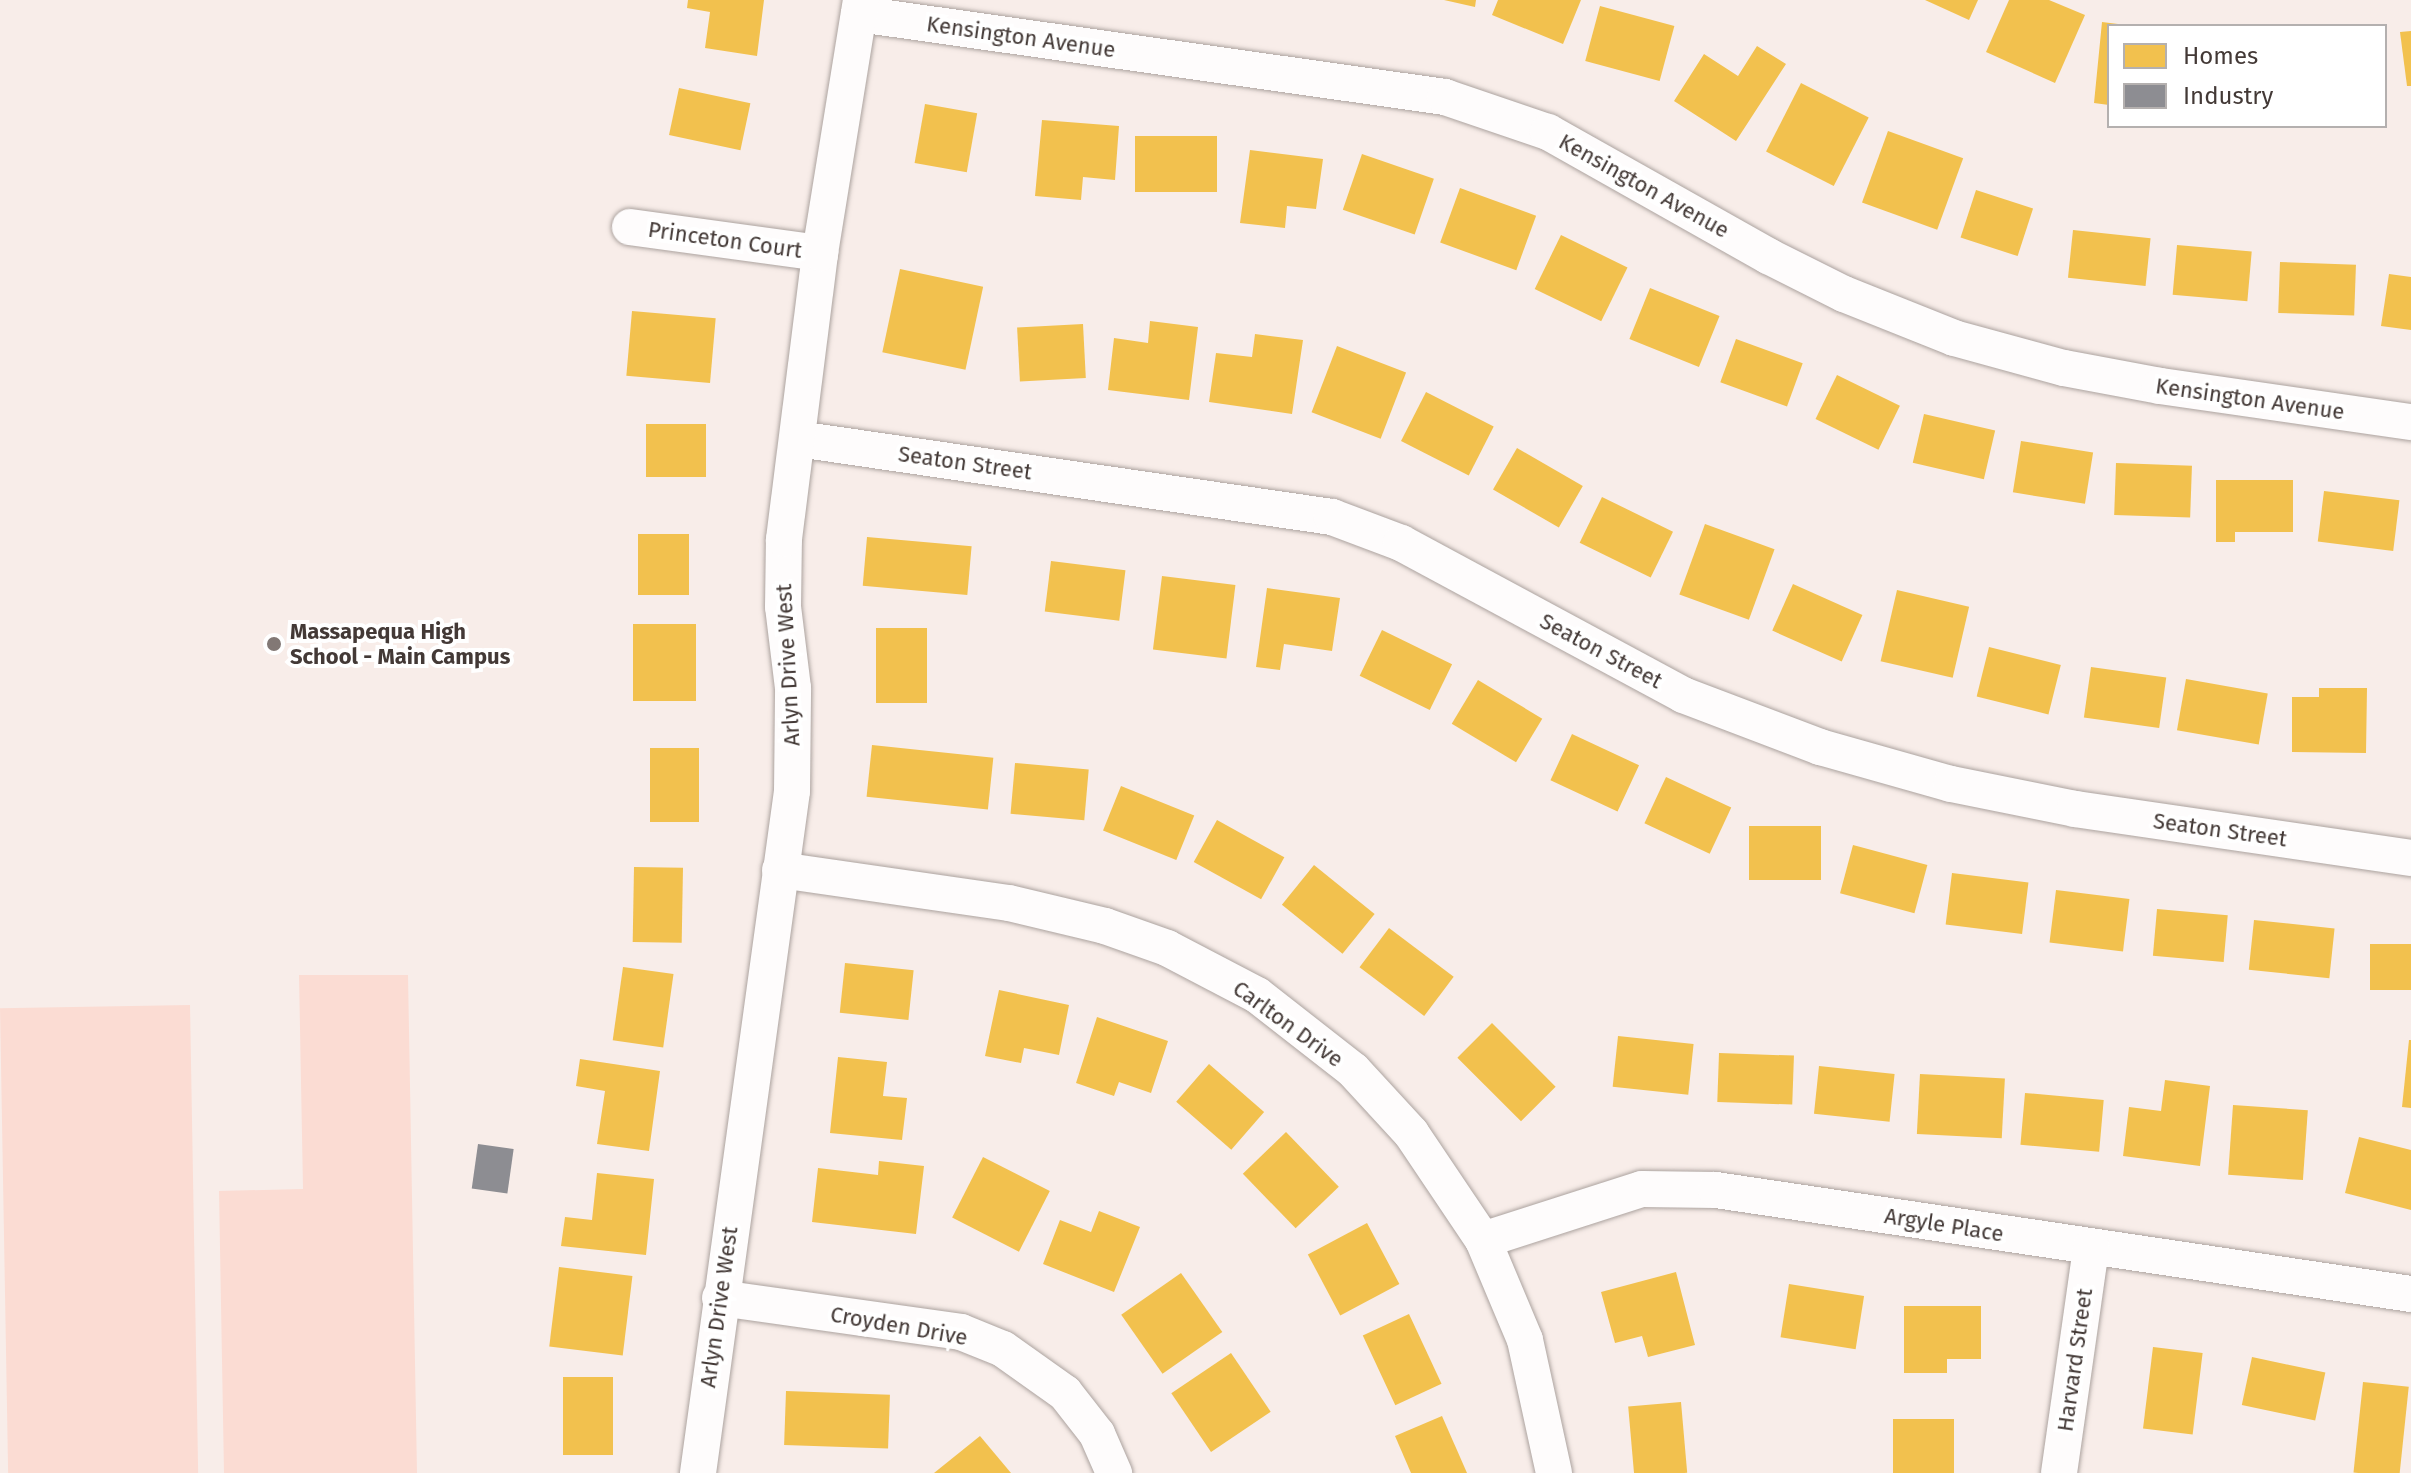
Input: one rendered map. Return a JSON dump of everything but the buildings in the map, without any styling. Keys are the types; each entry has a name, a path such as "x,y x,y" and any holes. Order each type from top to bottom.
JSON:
{"street":[{"name":"Arlyn Drive West","path":"698,1473 792,791 784,539 820,253 860,7"},
{"name":"Kensington Avenue","path":"860,7 1445,97 1548,132 1831,288 1954,338 2064,368 2160,386 2411,422"},
{"name":"Princeton Court","path":"630,227 820,253"},
{"name":"Seaton Street","path":"798,439 1332,517 1401,543 1683,695 1820,747 1951,784 2075,809 2411,858"},
{"name":"Carlton Drive","path":"780,870 1009,903 1105,926 1206,968 1257,995 1353,1070 1411,1133 1483,1240 1525,1340 1554,1473"},
{"name":"Argyle Place","path":"1483,1240 1642,1189 1686,1190 2411,1294"},
{"name":"Harvard Street","path":"2059,1473 2091,1247"},
{"name":"Croyden Drive","path":"720,1298 961,1332 1003,1349 1065,1393 1097,1434 1114,1473"}],"shaded area":[{"path":"299,975 408,975 417,1473 224,1473 219,1191 303,1189"},
{"path":"190,1005 198,1473 8,1473 0,1008"}],"place":[{"name":"Massapequa High School - Main Campus","path":"274,644"}]}
